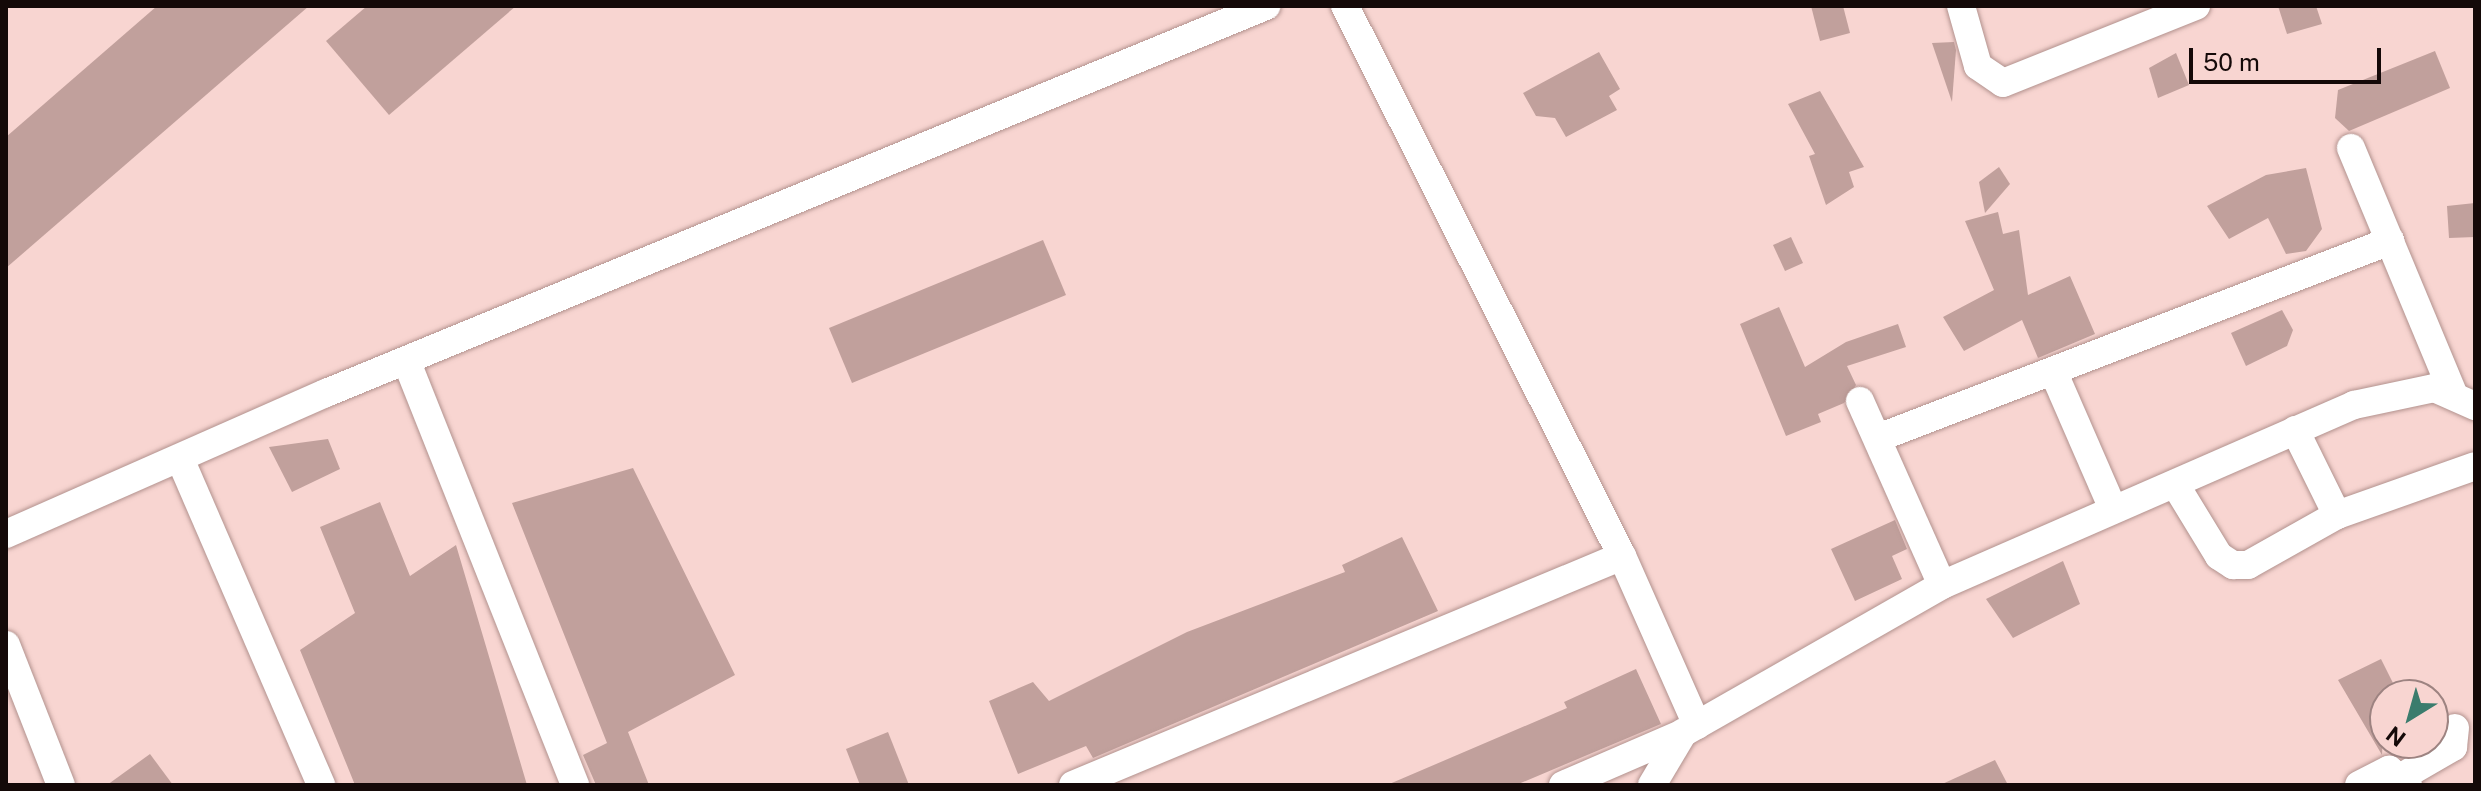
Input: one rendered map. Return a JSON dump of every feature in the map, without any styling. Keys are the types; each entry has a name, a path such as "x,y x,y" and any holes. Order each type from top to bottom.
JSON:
{"street":[{"path":"6,534 181,461 326,393 408,365 1266,6"},
{"path":"1345,6 1622,556 1690,729"},
{"path":"1961,6 1978,66 2003,83 2196,6"},
{"path":"2351,148 2464,401"},
{"path":"1878,438 2390,241"},
{"path":"408,365 575,785"},
{"path":"2053,371 2113,509"},
{"path":"1563,785 1690,729 1942,585 2295,430 2409,388 2464,401"},
{"path":"1860,401 1942,585"},
{"path":"2295,430 2337,515"},
{"path":"181,461 321,785"},
{"path":"2175,484 2219,556 2233,565 2248,565 2337,515 2475,466"},
{"path":"1073,785 1622,556"},
{"path":"6,645 61,785"},
{"path":"2359,785 2389,770 2406,780 2453,747 2455,728"},
{"path":"1652,785 1690,729"}],"building":[{"path":"157,6 309,6 6,268 6,137"},
{"path":"367,6 516,6 389,115 326,41"},
{"path":"1811,6 1843,6 1850,33 1820,41"},
{"path":"2278,6 2316,6 2322,24 2287,34"},
{"path":"1954,42 1956,50 1952,102 1932,43"},
{"path":"2435,51 2450,88 2349,131 2335,118 2338,90"},
{"path":"1599,52 1620,89 1609,96 1617,110 1566,137 1555,118 1536,116 1523,93"},
{"path":"2176,53 2189,85 2158,98 2149,68"},
{"path":"1820,91 1864,167 1849,172 1854,187 1826,205 1809,156 1815,154 1788,104"},
{"path":"1999,167 2010,184 1985,213 1979,182"},
{"path":"2306,168 2322,229 2306,251 2286,254 2268,218 2229,239 2207,206 2266,175"},
{"path":"2475,203 2475,237 2449,238 2447,206"},
{"path":"1998,212 2003,234 2019,230 2028,295 2070,276 2095,334 2038,358 2022,320 1964,351 1943,317 1994,290 1965,221"},
{"path":"1791,237 1803,263 1785,271 1773,245"},
{"path":"1043,240 1066,295 852,383 829,328"},
{"path":"1779,307 1805,367 1846,342 1898,324 1906,347 1847,366 1856,385 1844,403 1818,414 1821,422 1786,436 1740,324"},
{"path":"2282,310 2293,330 2287,346 2246,366 2231,333"},
{"path":"328,439 340,469 292,492 269,447"},
{"path":"633,468 735,675 628,732 649,785 596,785 583,755 607,743 512,503"},
{"path":"380,502 410,576 456,545 527,785 355,785 300,650 355,613 320,527"},
{"path":"1895,520 1907,549 1892,556 1902,579 1855,601 1831,549"},
{"path":"1402,537 1438,611 1093,758 1086,746 1018,774 989,701 1033,682 1049,701 1187,632 1345,572 1342,565"},
{"path":"2063,561 2080,604 2013,638 1986,599"},
{"path":"2381,659 2391,679 2369,679 2369,733 2338,680"},
{"path":"1636,669 1661,724 1516,785 1387,785 1567,708 1564,702"},
{"path":"888,732 909,785 860,785 846,749"},
{"path":"150,754 173,785 107,785"},
{"path":"1995,760 2008,785 1940,785"}]}
